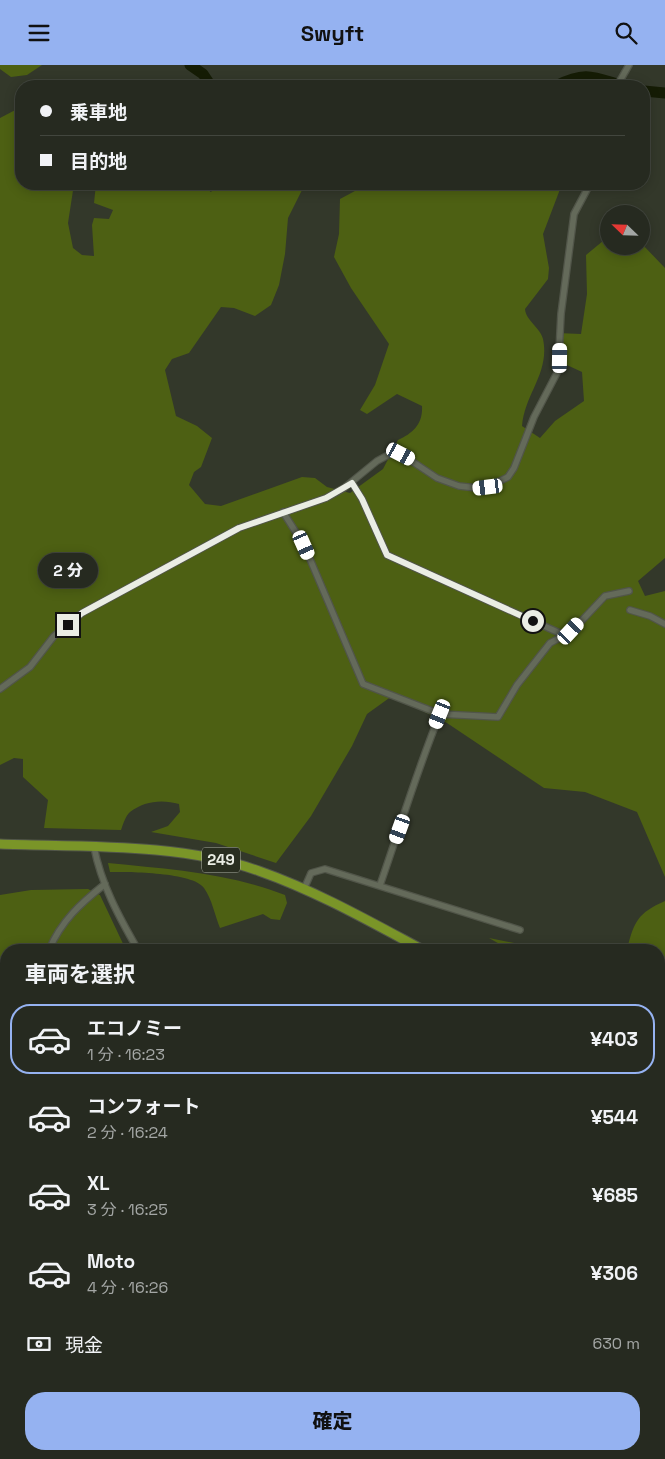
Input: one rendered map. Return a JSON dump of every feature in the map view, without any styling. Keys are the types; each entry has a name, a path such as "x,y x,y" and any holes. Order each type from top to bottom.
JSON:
{"highway":[{"name":"249","path":"0,844 94,847 186,853 214,859 258,870 304,889 337,904 412,944"}],"street":[{"path":"621,80 629,65"},
{"path":"0,689 30,667 54,636 82,613 239,528 326,498 352,483 377,461 390,454 401,454 437,478 459,486 488,487 504,480 511,473 534,417 558,371 562,305 574,214 587,190"},
{"path":"352,483 362,499 387,555 564,635"},
{"path":"283,512 304,545 363,684 440,714 498,717 534,662 550,643 571,631 605,597 629,591"},
{"path":"630,609 665,624"},
{"path":"380,885 407,810 415,777 440,714"},
{"path":"94,847 98,868 108,895 135,944"},
{"path":"304,889 311,873 325,869 520,929"},
{"path":"51,944 56,933 76,907 105,883"}],"green space":[{"path":"0,65 42,65 27,75 11,77 0,69"},
{"path":"15,110 15,190 73,190 68,223 73,248 82,255 94,256 92,225 94,218 109,219 113,210 94,203 95,190 208,190 211,192 213,190 302,190 288,218 285,254 279,285 271,305 255,316 234,308 221,307 189,353 172,359 165,370 176,416 197,426 212,438 201,467 194,472 189,485 205,504 221,506 302,477 315,478 327,487 350,493 383,469 398,440 412,431 419,423 422,406 397,394 367,414 360,410 375,385 389,344 351,288 334,257 339,234 340,199 357,190 560,190 543,234 549,268 548,279 525,309 528,317 543,339 544,351 540,373 524,414 522,426 540,438 555,421 584,401 582,372 556,360 557,333 581,334 587,294 586,255 600,243 600,255 650,255 650,252 665,268 665,558 638,581 645,596 665,591 665,877 637,812 585,792 544,788 447,723 392,696 367,714 352,746 311,816 276,863 216,843 151,832 168,826 180,812 179,804 173,802 153,802 135,808 127,815 121,830 44,828 48,800 23,777 23,759 14,758 0,765 0,118"},
{"path":"108,863 153,867 220,877 285,895 287,903 280,920 271,919 263,914 220,928 209,897 204,888 198,883 160,874 110,872"},
{"path":"88,889 100,895 123,944 0,944 0,895 31,890"},
{"path":"665,901 665,944 629,944 638,919 656,905"},
{"path":"489,938 520,944 500,944"}],"waterway":[{"path":"190,65 203,74 207,80"},
{"path":"569,80 582,77 604,80"},
{"path":"650,92 665,93"}],"route":[{"path":"68,625 82,613 239,528 326,498 352,483 362,499 382,547 394,561 412,567 533,621"}]}
